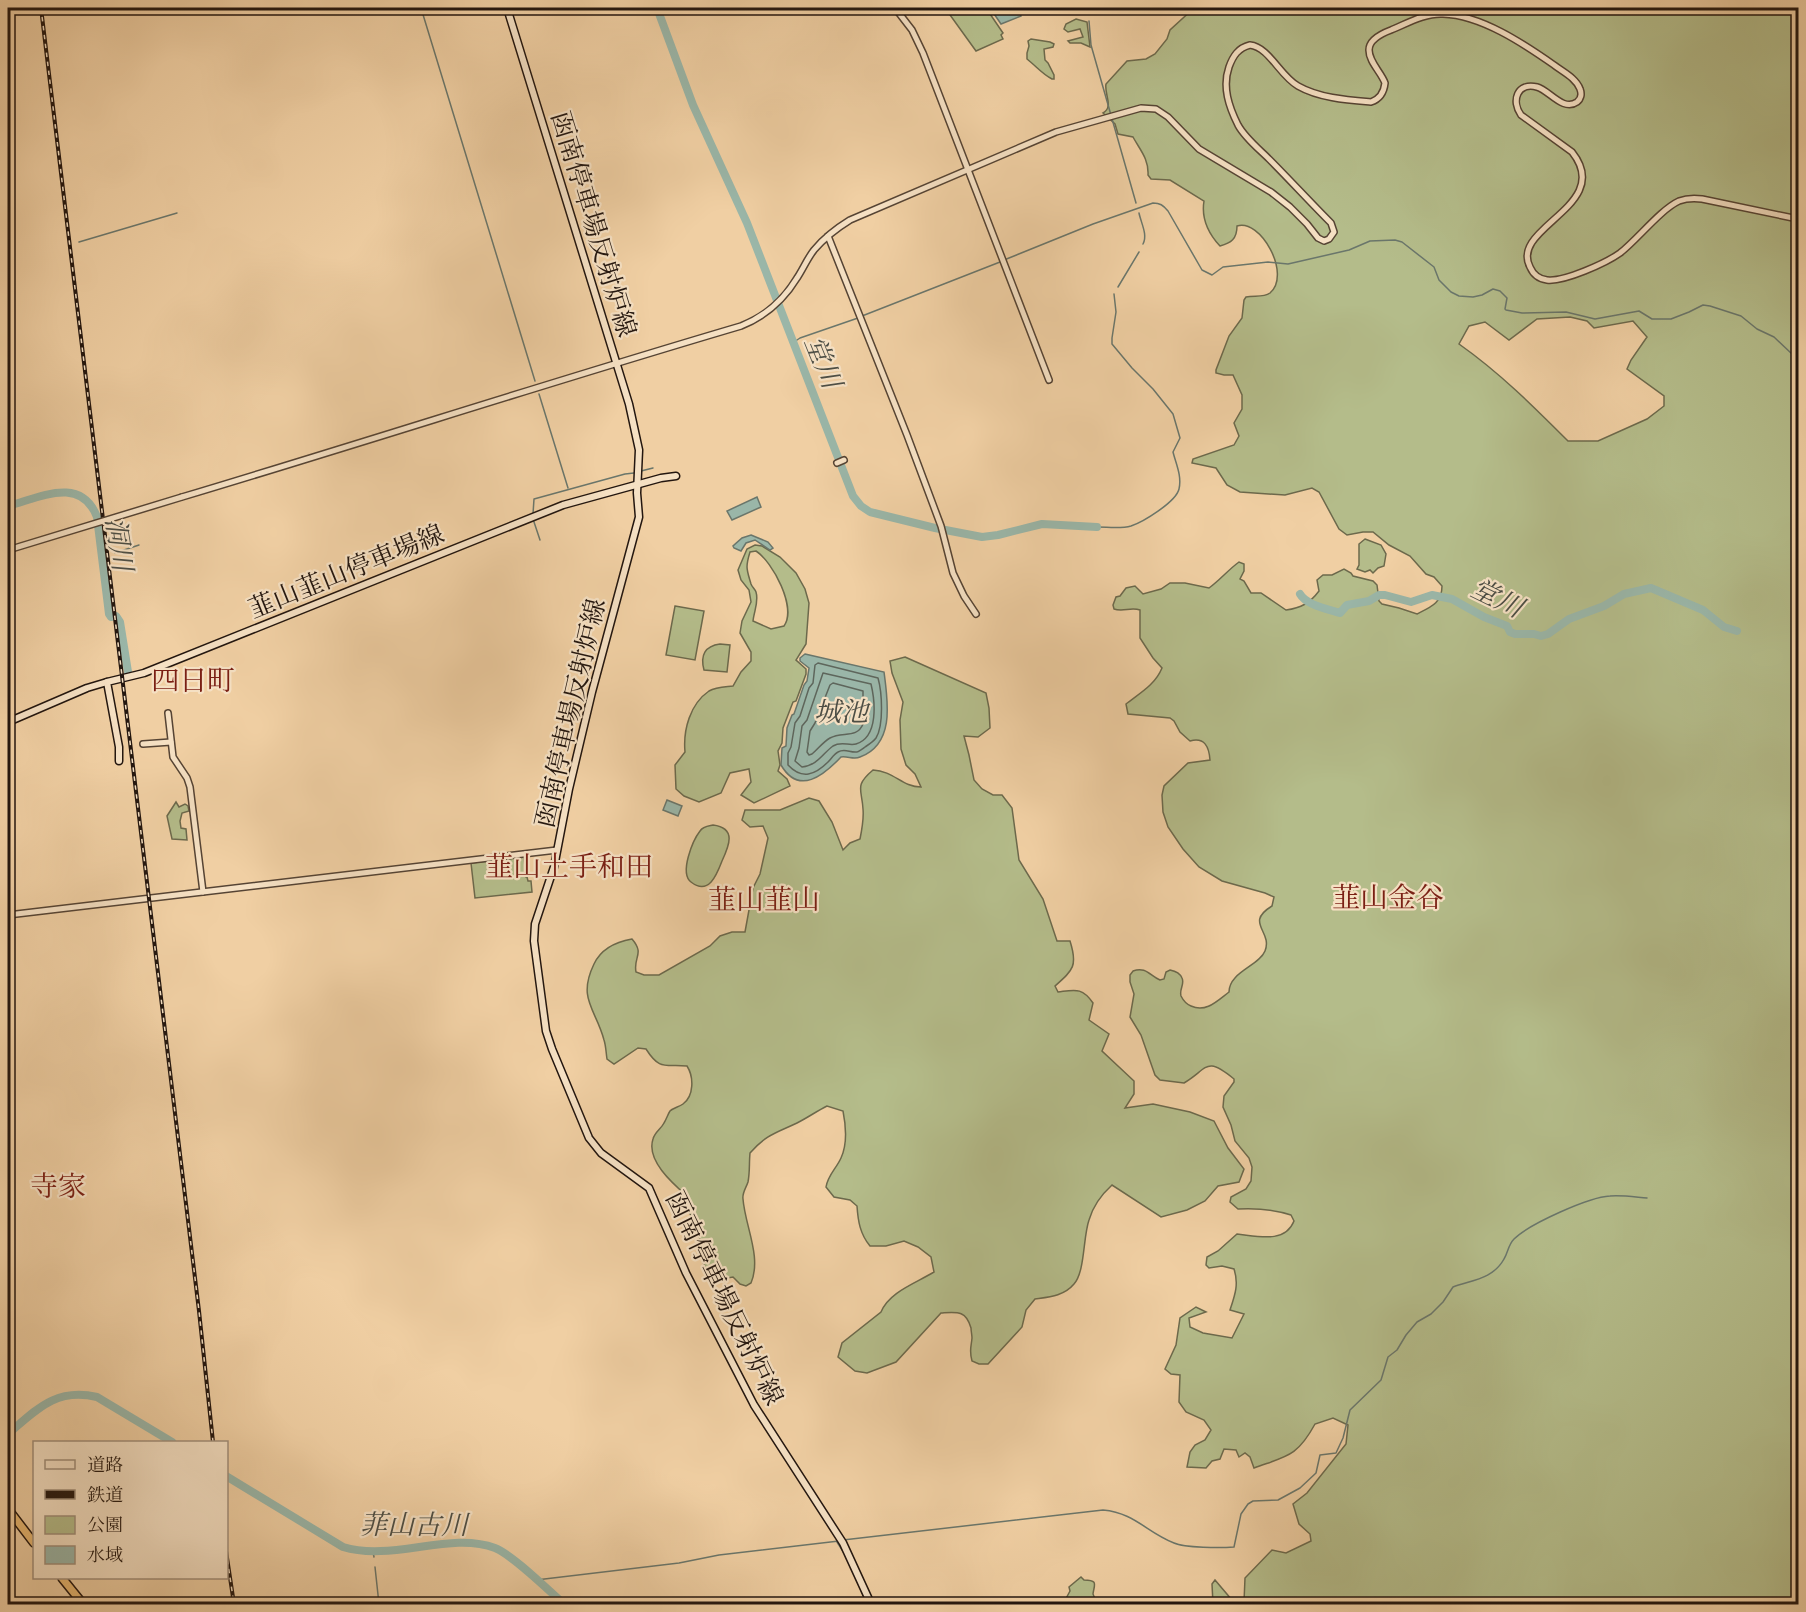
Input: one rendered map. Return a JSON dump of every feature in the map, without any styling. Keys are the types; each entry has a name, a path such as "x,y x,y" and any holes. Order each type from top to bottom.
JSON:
{"highway":[{"path":"8,1509 33,1542"},
{"path":"63,1579 83,1605"}],"main road":[{"name":"函南停車場反射炉線","path":"507,8 634,424 639,450 639,517 592,692 569,789 554,867 534,931 549,1042 589,1138 601,1153 649,1188 696,1292 754,1405 841,1540 871,1605"},
{"name":"韮山韮山停車場線","path":"8,722 87,688 144,673 563,505 676,476"},
{"path":"107,682 119,747 119,761"}],"street":[{"path":"896,8 912,30 923,53 1050,380"},
{"path":"8,550 741,326 779,303 798,278 814,250 850,220 1056,132 1141,108 1156,110 1168,117 1204,153 1262,186 1290,207 1317,238 1324,241 1329,239 1334,232 1331,223 1238,125 1225,87 1226,76 1236,54 1245,46 1256,45 1267,54 1287,78 1298,86 1317,94 1371,102 1382,94 1385,83 1371,58 1369,51 1371,43 1385,32 1427,15 1452,14 1510,36 1575,80 1581,93 1580,99 1575,103 1564,104 1536,87 1528,87 1517,92 1515,99 1517,110 1521,115 1572,152 1582,174 1582,186 1577,196 1534,239 1527,253 1531,270 1541,278 1557,280 1612,258 1634,242 1673,205 1687,198 1702,199 1798,219"},
{"path":"828,236 944,533 953,573 976,614"},
{"path":"837,463 844,460"},
{"path":"168,713 173,757 187,778 190,787 203,892"},
{"path":"142,744 171,742"},
{"path":"8,915 557,850"}],"green space":[{"path":"945,8 986,8 1003,33 1001,35 1003,39 976,51"},
{"path":"1194,8 1798,8 1798,1604 1213,1604 1212,1584 1215,1580 1232,1600 1244,1602 1245,1578 1272,1550 1286,1553 1311,1541 1310,1534 1299,1524 1293,1504 1307,1493 1346,1444 1348,1425 1333,1418 1315,1424 1303,1443 1290,1454 1254,1468 1250,1457 1245,1453 1239,1457 1236,1450 1224,1449 1220,1459 1212,1461 1206,1468 1187,1467 1190,1452 1195,1445 1205,1440 1211,1430 1204,1420 1186,1412 1179,1402 1180,1375 1171,1374 1165,1369 1176,1345 1180,1318 1196,1307 1206,1312 1189,1318 1190,1327 1203,1333 1232,1338 1244,1314 1230,1310 1236,1285 1234,1269 1222,1266 1209,1268 1206,1265 1207,1257 1218,1251 1237,1234 1277,1236 1290,1228 1294,1221 1291,1215 1265,1209 1238,1209 1230,1202 1231,1197 1246,1189 1251,1181 1252,1167 1249,1158 1235,1141 1223,1107 1224,1096 1234,1079 1212,1066 1203,1069 1184,1083 1160,1080 1155,1075 1141,1035 1130,1017 1134,994 1130,975 1133,971 1141,970 1160,980 1164,979 1166,972 1174,971 1182,978 1181,996 1186,1003 1196,1008 1211,1005 1229,992 1234,979 1257,961 1265,951 1266,938 1260,917 1272,906 1274,897 1222,881 1199,867 1168,827 1163,812 1164,786 1188,763 1210,760 1209,751 1203,742 1190,741 1170,718 1128,714 1126,704 1151,684 1162,668 1140,638 1140,610 1117,610 1113,605 1116,597 1120,596 1126,588 1135,586 1143,594 1161,589 1170,583 1185,583 1209,588 1239,562 1244,564 1244,571 1240,579 1244,581 1251,593 1261,593 1286,610 1309,602 1319,591 1317,580 1323,575 1332,575 1344,569 1353,576 1373,581 1377,585 1379,601 1382,604 1417,614 1431,607 1438,600 1442,586 1434,577 1426,574 1410,556 1389,545 1373,532 1347,535 1339,529 1319,492 1312,488 1285,495 1240,492 1227,485 1216,468 1192,463 1193,459 1234,445 1239,436 1234,423 1242,409 1242,395 1233,375 1216,373 1216,370 1229,336 1242,318 1244,300 1246,297 1270,293 1276,284 1277,273 1270,249 1255,230 1246,226 1237,226 1233,240 1220,246 1206,225 1204,201 1170,180 1151,179 1148,175 1146,159 1133,137 1118,134 1115,124 1103,113 1108,107 1106,84 1127,61 1146,59 1155,54 1167,39 1170,30","holes":["1570,317 1587,321 1594,328 1633,321 1647,337 1627,369 1664,396 1664,406 1647,419 1598,441 1568,441 1502,378 1459,344 1469,326 1485,322 1509,340 1537,319"]},
{"path":"1076,19 1087,22 1090,47 1068,41 1083,37 1080,29 1068,32 1064,29 1066,24"},
{"path":"1031,39 1054,44 1053,47 1044,49 1045,60 1054,79 1045,75 1027,59 1028,41"},
{"path":"1365,539 1381,545 1386,554 1384,566 1373,573 1370,570 1365,572 1357,569 1359,544"},
{"path":"755,545 762,546 780,557 796,573 805,589 809,603 806,644 796,660 806,669 806,674 783,728 782,743 778,751 780,765 778,771 787,779 790,786 754,803 741,795 751,782 749,769 730,773 721,793 699,802 684,796 676,789 675,765 685,752 685,735 689,718 702,696 721,687 733,686 751,661 751,652 740,633 742,621 751,602 749,590 741,580 738,570 747,549","holes":["756,551 776,575 788,608 784,626 771,629 753,621 757,596 747,569 750,552"]},
{"path":"675,606 704,611 695,660 666,655"},
{"path":"720,644 730,645 727,672 704,670 705,652"},
{"path":"905,657 986,693 990,728 978,737 964,736 974,780 982,789 993,795 1002,795 1012,808 1019,860 1043,899 1057,941 1070,941 1074,956 1070,971 1055,986 1058,992 1074,990 1082,992 1093,1003 1089,1020 1109,1034 1102,1051 1134,1081 1134,1094 1125,1108 1153,1104 1190,1112 1214,1121 1228,1148 1244,1169 1239,1182 1218,1186 1205,1201 1187,1210 1161,1217 1112,1185 1098,1201 1091,1215 1078,1279 1070,1288 1061,1293 1035,1299 1026,1310 1022,1327 988,1364 972,1361 971,1328 964,1315 941,1313 896,1362 867,1373 855,1371 838,1357 842,1343 881,1312 897,1293 934,1272 931,1257 918,1247 904,1241 886,1246 870,1246 860,1227 857,1206 850,1200 834,1197 826,1187 845,1146 846,1129 843,1111 827,1106 767,1138 750,1153 749,1178 743,1197 754,1252 754,1273 751,1283 746,1286 733,1277 716,1280 706,1269 702,1260 701,1242 689,1211 687,1196 674,1185 653,1155 654,1137 670,1111 687,1101 692,1086 689,1070 687,1066 659,1064 646,1049 638,1048 614,1064 607,1059 601,1029 590,1004 587,986 597,959 609,947 620,942 632,939 636,944 638,952 636,972 644,975 659,975 710,946 720,936 732,932 745,932 753,888 760,874 768,838 763,826 750,827 742,820 745,810 780,810 809,798 819,801 832,822 843,850 850,843 860,839 863,816 861,784 873,770 887,773 908,784 921,787 915,774 906,765 901,749 900,720 903,702 890,661"},
{"path":"176,802 179,807 185,804 188,806 189,811 182,813 180,821 181,828 186,829 187,840 172,839 167,816"},
{"path":"713,825 726,830 729,844 718,872 711,882 697,886 691,882 686,872 688,856 701,829"},
{"path":"524,857 526,877 528,881 531,881 532,892 475,898 471,863"},
{"path":"1081,1577 1094,1582 1093,1594 1097,1604 1063,1604 1070,1591 1069,1587"}],"water":[{"path":"990,8 1019,8 1021,16 1001,24"},
{"path":"757,497 761,507 732,520 727,511"},
{"path":"751,535 768,542 773,548 770,550 755,540 746,543 741,551 734,548 733,546 742,538"},
{"name":"城池","path":"805,654 884,672 887,721 879,742 871,751 858,758 841,757 819,776 803,781 788,774 781,765 782,748 786,746 787,728 807,681 809,668 800,661"},
{"path":"667,800 682,806 678,816 663,810"}],"waterway":[{"path":"421,8 535,381"},
{"name":"堂川","path":"657,8 693,105 747,223 853,496 861,506 870,512 982,537 1042,524 1097,527"},
{"path":"1089,21 1091,45 1136,203"},
{"path":"1004,260 1093,224 1155,203 1168,211 1202,270 1212,275 1223,267 1268,262 1288,264 1349,250 1370,241 1395,240 1402,242 1434,267 1439,280 1451,292 1459,296 1473,297 1493,289 1500,291 1507,298 1506,310 1522,313 1566,312 1595,319 1639,311 1652,319 1671,319 1703,305 1710,306 1741,316 1757,329 1774,337 1792,354 1798,368"},
{"path":"79,242 177,213"},
{"path":"1139,213 1144,233 1143,244"},
{"path":"1118,287 1139,252"},
{"path":"862,316 1000,262"},
{"path":"1097,527 1127,527 1143,520 1172,500 1180,484 1173,452 1180,438 1173,414 1112,344 1116,312 1114,294"},
{"path":"794,342 858,318"},
{"path":"539,394 568,488"},
{"path":"641,471 653,468"},
{"path":"533,514 534,499 634,473"},
{"name":"洞川","path":"8,506 58,493 81,496 90,504 97,517 109,614 111,617 116,616 120,622 128,672"},
{"path":"533,519 540,540"},
{"path":"115,553 139,545"},
{"name":"堂川","path":"1300,594 1312,604 1340,613 1347,605 1369,601 1379,595 1411,602 1432,595 1452,599 1484,617 1507,626 1510,632 1515,634 1541,636 1548,634 1569,619 1604,606 1624,594 1651,588 1703,610 1724,627 1737,631"},
{"path":"843,1540 1103,1510 1124,1515 1164,1539 1179,1545 1234,1547 1241,1514 1248,1504 1253,1501 1278,1500 1300,1488 1316,1473 1320,1455 1336,1453 1343,1438 1350,1410 1381,1380 1388,1357 1397,1350 1406,1335 1417,1322 1431,1314 1443,1302 1453,1287 1482,1278 1494,1271 1504,1259 1514,1239 1532,1226 1560,1212 1588,1201 1610,1196 1647,1198"},
{"name":"菲山古川","path":"8,1434 48,1403 70,1395 83,1395 97,1397 170,1441"},
{"name":"菲山古川","path":"228,1477 343,1547 362,1551 381,1551 459,1543 495,1548 521,1565 564,1604"},
{"path":"536,1580 839,1541"},
{"path":"837,1542 844,1553"},
{"name":"菲山古川","path":"373,1552 374,1557"},
{"path":"375,1567 379,1604"},
{"path":"855,1576 867,1604"}],"railway":[{"path":"41,8 213,1441"},
{"path":"228,1564 234,1604"}],"district":[{"name":"四日町","path":"193,680"},
{"name":"韮山土手和田","path":"569,866"},
{"name":"韮山金谷","path":"1388,897"},
{"name":"韮山韮山","path":"764,899"},
{"name":"寺家","path":"58,1186"}]}
